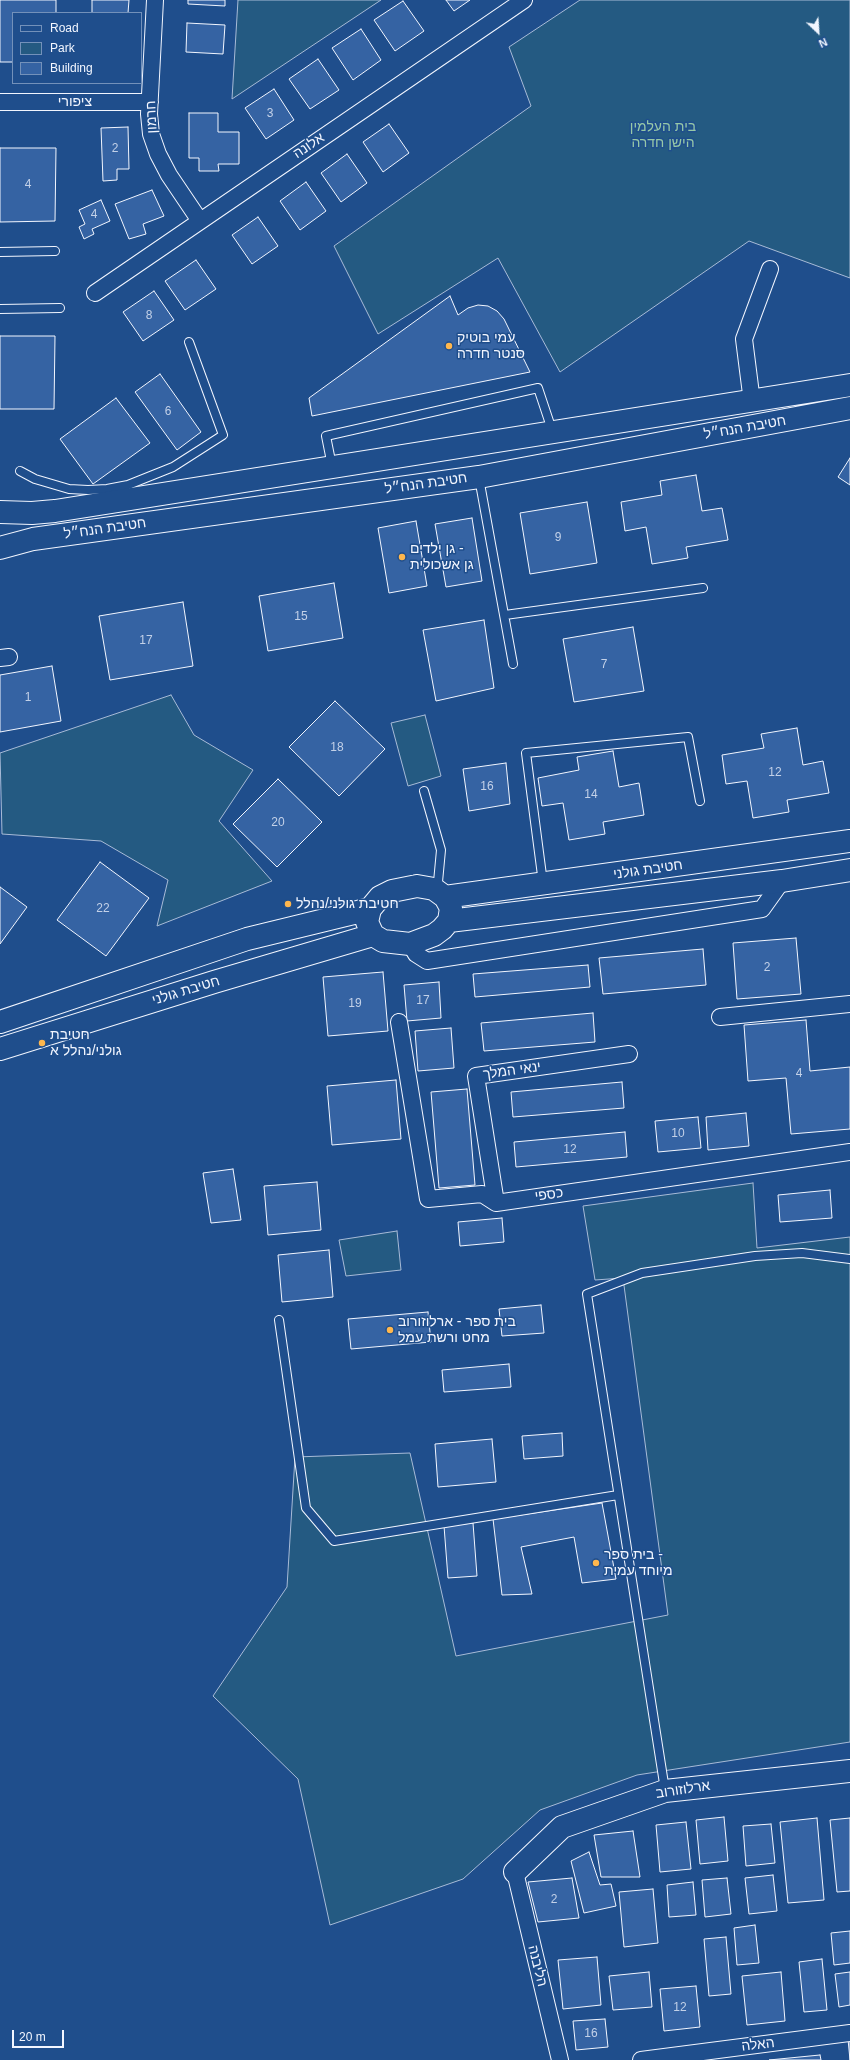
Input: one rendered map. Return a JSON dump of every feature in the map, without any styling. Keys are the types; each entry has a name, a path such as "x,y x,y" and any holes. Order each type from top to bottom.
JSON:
{"street":[{"name":"חרמון","path":"155,0 150,129 158,154 200,220"},
{"name":"אלונה","path":"94,293 524,0"},
{"name":"ציפורי","path":"0,102 150,102"},
{"path":"752,402 744,339 770,269"},
{"name":"חטיבת הנח״ל","path":"0,512 32,513 120,493 332,468 752,402 850,385"},
{"name":"חטיבת הנח״ל","path":"0,548 33,539 478,477 850,408"},
{"name":"חטיבת גולני","path":"440,893 543,884 850,841"},
{"name":"חטיבת גולני","path":"449,921 850,873"},
{"path":"410,944 416,954 427,961 762,909 782,881"},
{"path":"417,886 440,893 451,908 449,921 434,935 410,944 383,941 373,935 367,922 370,909 380,896 392,891 417,886"},
{"name":"חטיבת גולני","path":"0,1022 247,939 370,909"},
{"name":"חטיבת גולני","path":"0,1049 214,982 373,935"},
{"path":"720,1017 850,1004"},
{"path":"399,1022 428,1199 482,1194 496,1203"},
{"name":"ינאי המלך","path":"496,1203 476,1076 629,1054"},
{"name":"כספי","path":"496,1203 850,1152"},
{"name":"ארלוזורוב","path":"515,1872 562,1827 665,1790 850,1771"},
{"name":"הליבנה","path":"515,1872 560,2060"},
{"name":"האלה","path":"641,2060 850,2033"}],"lane":[{"path":"0,252 55,251"},
{"path":"0,310 60,308"},
{"path":"20,471 46,483 69,489 120,493 173,466 223,435 189,342"},
{"path":"332,468 326,436 538,388 553,433"},
{"path":"478,477 513,664"},
{"path":"505,615 702,588"},
{"path":"543,884 526,753 688,737 700,801"},
{"path":"424,791 441,850 438,882 440,893"},
{"path":"665,1790 587,1294 642,1274 755,1256 802,1253 850,1259"},
{"path":"280,1320 306,1508 334,1541 618,1495"}],"green space":[{"path":"238,0 381,0 232,99"},
{"name":"בית העלמין הישן חדרה","path":"580,0 850,0 850,278 749,241 560,372 498,258 378,334 334,246 531,106 509,47"},
{"path":"171,695 194,735 253,770 219,821 272,881 157,926 168,880 101,841 2,834 0,753"},
{"path":"425,715 441,776 408,786 391,723"},
{"path":"753,1183 757,1248 850,1237 850,1742 637,1775 540,1810 463,1879 330,1925 298,1779 213,1696 287,1587 295,1457 410,1453 456,1656 668,1615 623,1278 595,1280 583,1206"},
{"path":"397,1231 401,1270 346,1276 339,1240"}],"building":[{"path":"0,0 56,0 56,12 12,12 12,62 0,62"},
{"path":"92,0 129,0 128,12 92,12"},
{"path":"188,0 225,0 225,6 188,4"},
{"path":"446,0 470,0 454,11"},
{"path":"403,1 424,31 395,51 374,20"},
{"path":"187,23 225,25 223,54 186,52"},
{"path":"361,29 381,60 353,80 332,48"},
{"path":"318,59 339,90 310,109 289,79"},
{"path":"274,89 294,120 266,139 245,108"},
{"path":"189,113 218,113 218,132 239,132 239,164 218,164 219,171 199,171 199,158 189,158"},
{"path":"389,124 409,153 383,172 363,142"},
{"path":"128,127 129,169 117,169 117,180 103,181 101,128"},
{"path":"0,148 56,148 55,221 0,222"},
{"path":"347,154 367,183 341,202 321,173"},
{"path":"306,182 326,211 300,230 280,201"},
{"path":"152,190 164,216 143,224 146,234 129,239 115,204"},
{"path":"101,200 110,221 92,229 94,234 84,239 79,227 85,224 79,210"},
{"path":"258,217 278,246 252,264 232,235"},
{"path":"196,260 216,289 185,310 165,281"},
{"path":"154,291 174,320 143,341 123,312"},
{"name":"עמי בוטיק סנטר חדרה","path":"450,296 458,315 468,308 478,305 488,306 497,311 504,319 530,372 312,416 309,398"},
{"path":"0,336 55,336 54,409 0,409"},
{"path":"160,374 201,432 177,450 135,392"},
{"path":"116,398 150,443 93,484 60,439"},
{"path":"850,458 850,485 838,477"},
{"path":"696,475 702,511 722,508 728,540 686,547 688,558 652,564 646,527 625,531 621,502 662,495 660,481"},
{"path":"587,502 597,563 530,574 520,513"},
{"path":"472,518 482,581 446,587 435,524"},
{"name":"גן ילדים - גן אשכולית","path":"416,521 427,586 389,593 378,528"},
{"path":"334,583 343,638 268,651 259,596"},
{"path":"183,602 193,666 110,680 99,616"},
{"path":"484,620 494,688 436,701 423,630"},
{"path":"633,627 644,691 574,702 563,639"},
{"path":"52,666 61,721 0,732 0,675"},
{"path":"335,701 385,749 339,796 289,747"},
{"path":"797,728 803,765 823,761 829,793 787,800 789,812 753,818 747,781 726,784 722,755 764,748 761,734"},
{"path":"613,751 619,787 639,783 644,815 603,822 605,834 569,840 563,803 542,806 538,778 579,770 577,757"},
{"path":"506,763 510,804 469,811 463,769"},
{"path":"278,779 322,822 277,867 233,824"},
{"path":"100,862 149,898 106,956 57,920"},
{"path":"0,887 27,907 0,944"},
{"path":"796,938 801,994 737,999 733,943"},
{"path":"703,949 706,985 603,994 599,958"},
{"path":"588,965 590,987 475,997 473,974"},
{"path":"383,972 388,1031 328,1036 323,977"},
{"path":"439,982 441,1018 407,1021 404,985"},
{"path":"593,1013 595,1042 484,1051 481,1023"},
{"path":"806,1020 810,1071 850,1067 850,1129 791,1134 786,1078 748,1081 744,1025"},
{"path":"451,1028 454,1068 418,1071 415,1031"},
{"path":"396,1080 401,1139 332,1145 327,1086"},
{"path":"622,1082 624,1108 513,1117 511,1092"},
{"path":"467,1089 475,1185 439,1188 431,1092"},
{"path":"746,1113 749,1146 708,1150 706,1117"},
{"path":"698,1117 701,1148 658,1152 655,1121"},
{"path":"625,1132 627,1157 516,1167 514,1142"},
{"path":"233,1169 241,1220 211,1223 203,1173"},
{"path":"317,1182 321,1230 268,1235 264,1186"},
{"path":"830,1190 832,1218 780,1222 778,1195"},
{"path":"502,1218 504,1242 460,1246 458,1222"},
{"path":"329,1250 333,1297 282,1302 278,1255"},
{"path":"541,1305 544,1333 502,1336 499,1309"},
{"name":"בית ספר - ארלוזורוב מחט ורשת עמל","path":"428,1312 431,1342 351,1349 348,1319"},
{"path":"509,1364 511,1387 444,1392 442,1370"},
{"path":"562,1433 563,1456 524,1459 522,1436"},
{"path":"492,1439 496,1482 438,1487 435,1444"},
{"name":"בית ספר - מיוחד עמית","path":"602,1503 616,1579 582,1583 574,1537 521,1547 532,1594 502,1595 493,1519"},
{"path":"473,1523 477,1576 448,1578 444,1526"},
{"path":"724,1817 728,1861 700,1864 696,1820"},
{"path":"817,1818 824,1900 788,1903 780,1822"},
{"path":"850,1818 850,1891 837,1892 830,1820"},
{"path":"686,1822 691,1869 660,1872 656,1825"},
{"path":"771,1824 775,1863 746,1866 743,1826"},
{"path":"633,1831 640,1877 601,1877 594,1835"},
{"path":"589,1852 600,1885 611,1884 616,1906 584,1913 571,1861"},
{"path":"773,1875 777,1911 749,1914 745,1878"},
{"path":"572,1878 579,1918 538,1922 528,1882"},
{"path":"727,1878 731,1914 705,1917 702,1880"},
{"path":"693,1882 696,1915 669,1917 667,1885"},
{"path":"653,1889 658,1943 624,1947 619,1892"},
{"path":"755,1925 759,1963 737,1965 734,1928"},
{"path":"850,1931 850,1963 834,1965 831,1933"},
{"path":"726,1937 731,1994 709,1996 704,1939"},
{"path":"597,1957 601,2005 563,2009 558,1960"},
{"path":"822,1959 827,2010 804,2012 799,1962"},
{"path":"649,1972 652,2007 613,2010 609,1976"},
{"path":"781,1972 785,2021 747,2025 742,1976"},
{"path":"850,1972 850,2005 839,2007 835,1974"},
{"path":"696,1986 700,2027 664,2031 660,1989"},
{"path":"605,2019 608,2047 576,2050 573,2021"},
{"path":"848,2039 850,2039 850,2060"},
{"path":"820,2055 821,2060 769,2060"}],"place":[{"name":"עמי בוטיק סנטר חדרה","path":"449,346"},
{"name":"גן ילדים - גן אשכולית","path":"402,557"},
{"name":"חטיבת גולני/נהלל","path":"288,904"},
{"name":"חטיבת גולני/נהלל א","path":"42,1043"},
{"name":"בית ספר - ארלוזורוב מחט ורשת עמל","path":"390,1330"},
{"name":"בית ספר - מיוחד עמית","path":"596,1563"}]}
